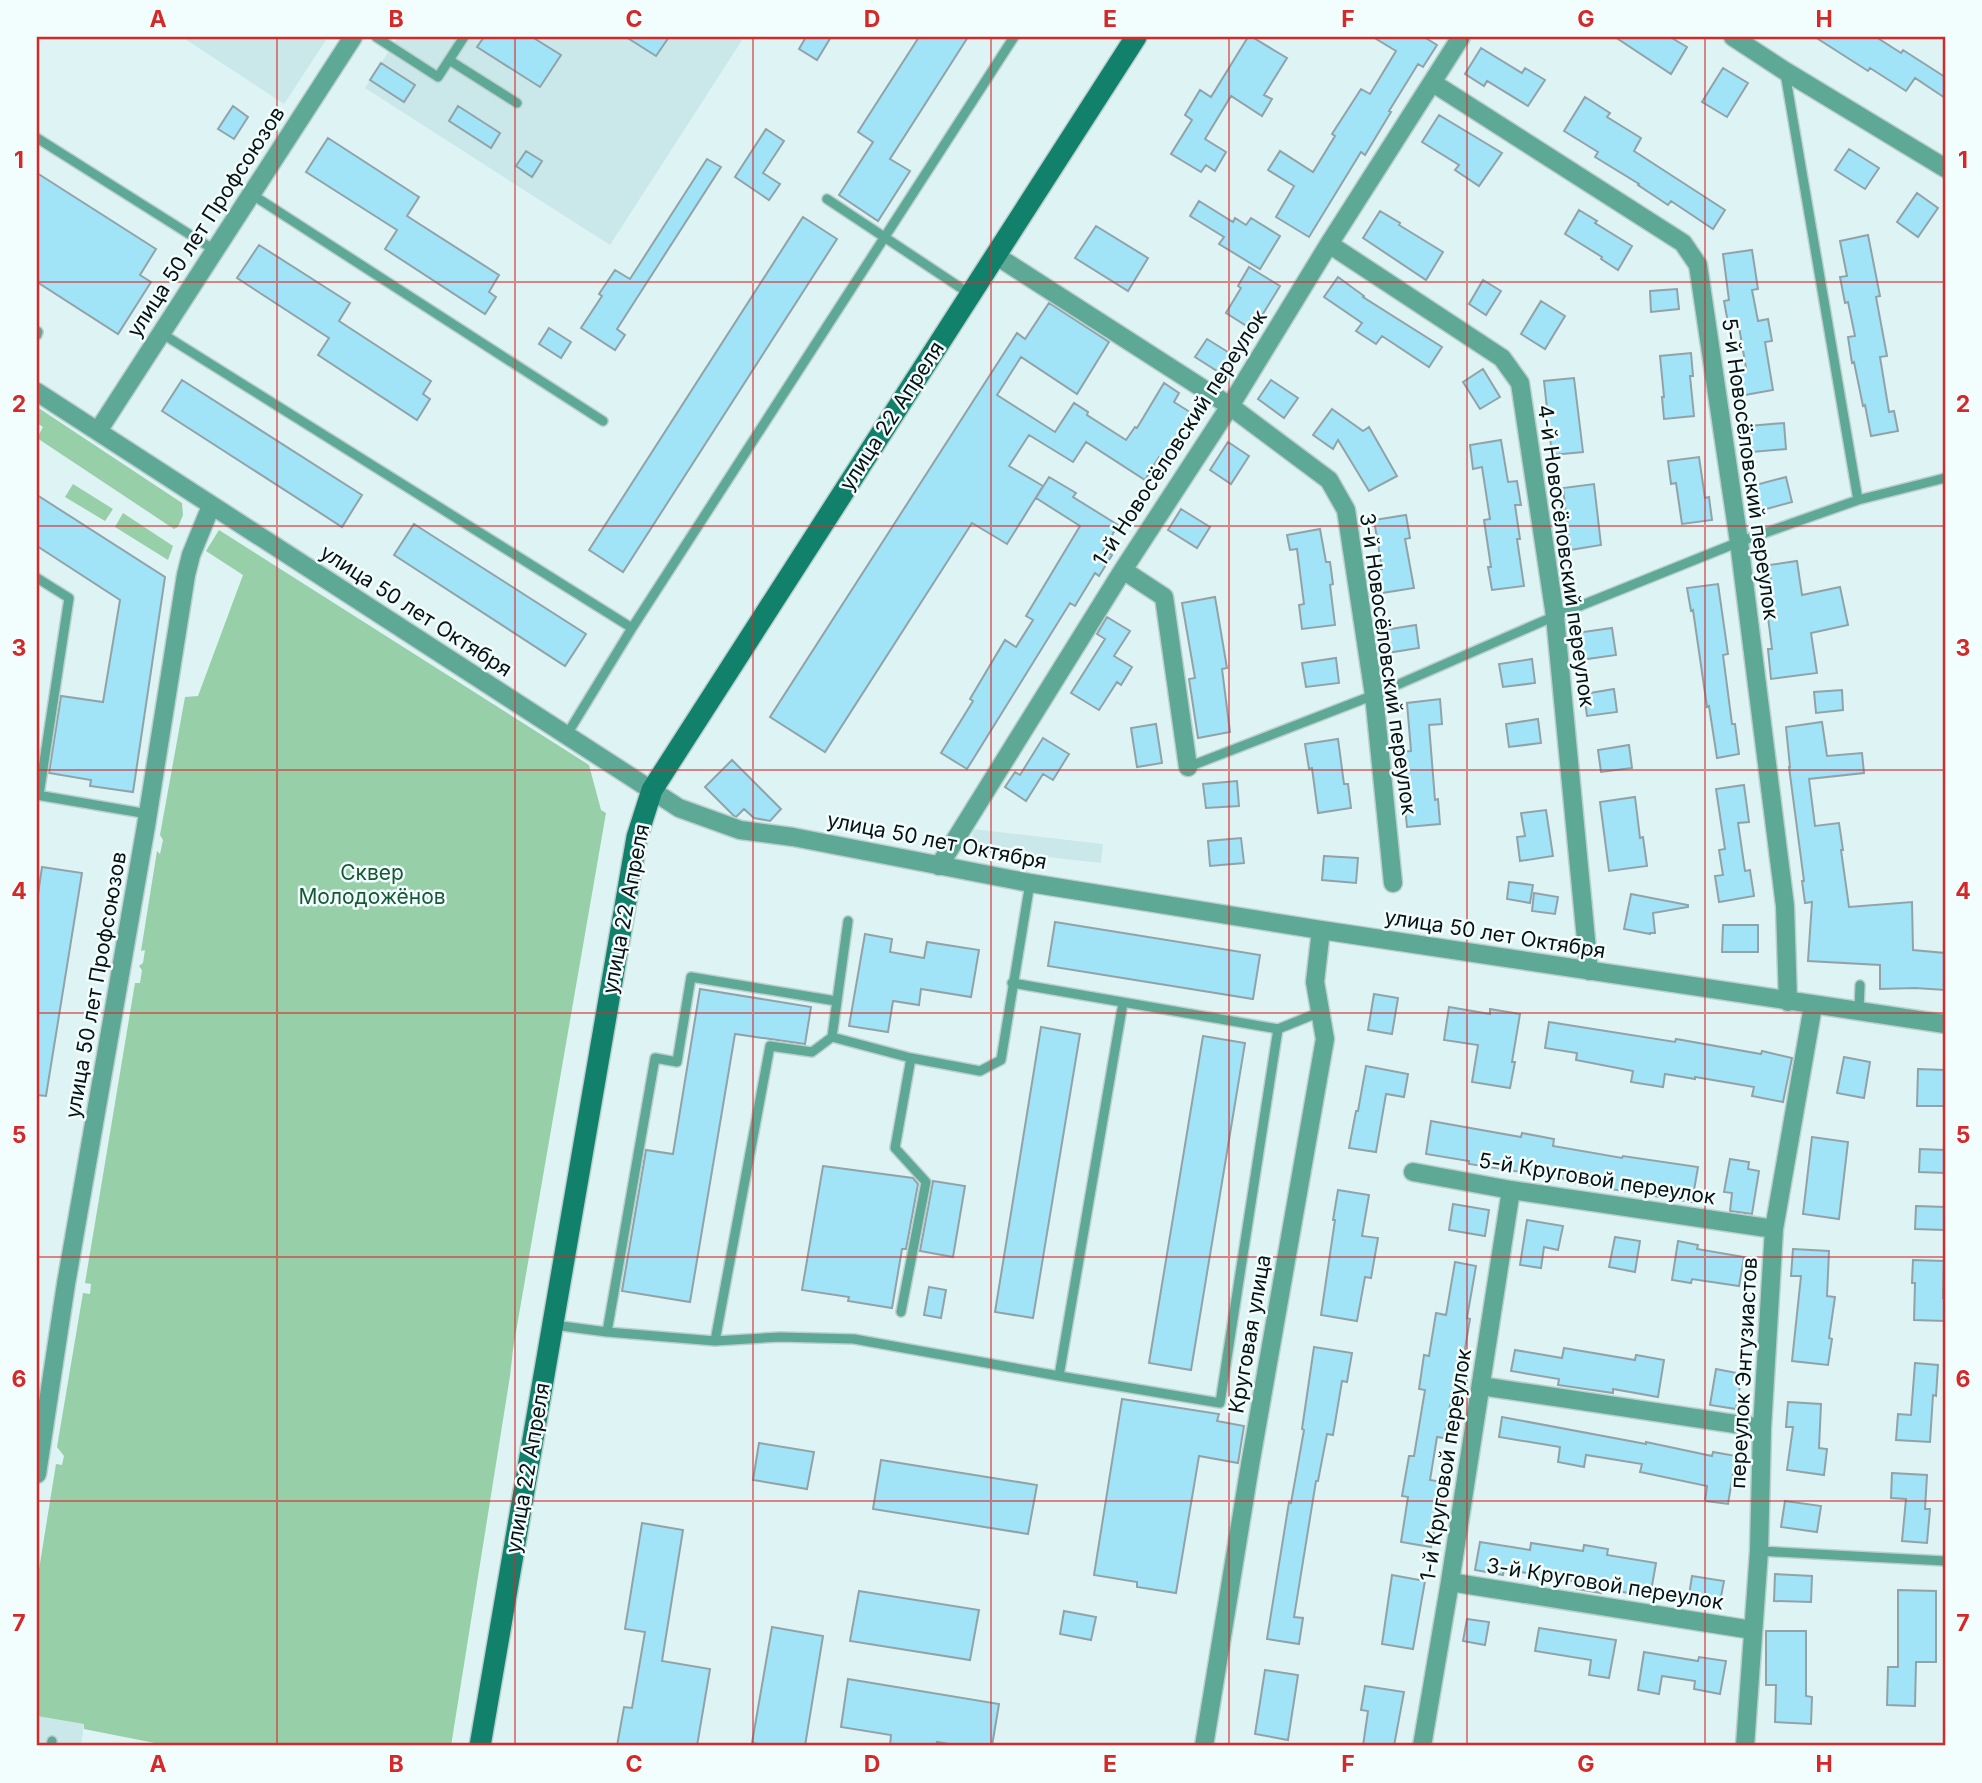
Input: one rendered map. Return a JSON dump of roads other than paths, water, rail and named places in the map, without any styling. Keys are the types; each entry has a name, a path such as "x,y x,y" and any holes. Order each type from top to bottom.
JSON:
{"main road":[{"name":"улица 22 Апреля","path":"480,1746 637,836 652,790 1136,37"}],"street":[{"name":"улица 50 лет Профсоюзов","path":"98,431 353,37"},
{"name":"1-й Новосёловский переулок","path":"939,866 1461,37"},
{"path":"1733,37 1945,168"},
{"name":"5-й Новосёловский переулок","path":"1433,83 1683,243 1698,265 1739,542 1785,906 1788,1002"},
{"name":"4-й Новосёловский переулок","path":"1329,244 1502,358 1520,383 1555,616 1589,971"},
{"name":"3-й Новосёловский переулок","path":"995,255 1230,406 1329,480 1346,510 1374,695 1393,883"},
{"name":"улица 50 лет Октября","path":"37,392 679,808 740,830 793,837 1030,883 1321,930 1945,1024"},
{"name":"улица 50 лет Профсоюзов","path":"37,1474 66,1284 148,814 186,575 191,555 211,506"},
{"path":"1123,570 1164,597 1188,767"},
{"name":"Круговая улица","path":"1204,1746 1325,1039 1315,982 1321,930"},
{"name":"переулок Энтузиастов","path":"1745,1746 1759,1551 1762,1428 1774,1229 1812,1006"},
{"name":"5-й Круговой переулок","path":"1413,1172 1511,1190 1774,1229"},
{"name":"1-й Круговой переулок","path":"1422,1746 1451,1582 1511,1190"},
{"path":"1481,1386 1762,1428"},
{"name":"3-й Круговой переулок","path":"1451,1582 1752,1630"}],"lane":[{"path":"376,37 439,77 464,37"},
{"path":"566,736 632,628 1014,37"},
{"path":"449,60 517,103"},
{"path":"1785,71 1858,500"},
{"path":"37,138 216,251"},
{"path":"251,194 603,421"},
{"path":"827,199 970,294"},
{"path":"161,333 632,628"},
{"path":"1188,767 1374,695 1555,616 1739,542 1858,500 1945,478"},
{"path":"37,578 69,598 38,795 148,814"},
{"path":"832,1037 911,1058 980,1071 1000,1060 1030,883"},
{"path":"715,1341 770,1046 812,1052 832,1037 848,921"},
{"path":"607,1332 655,1058 677,1062 691,977 836,1001"},
{"path":"1012,983 1278,1029 1320,1012"},
{"path":"1859,1012 1860,985"},
{"path":"1059,1376 1123,1003"},
{"path":"552,1325 715,1341 780,1337 854,1339 1220,1403 1278,1029"},
{"path":"901,1311 926,1182 895,1148 911,1058"},
{"path":"1759,1551 1945,1560"}],"park label":[{"name":"Сквер Молодожёнов","path":"372,885"}]}
